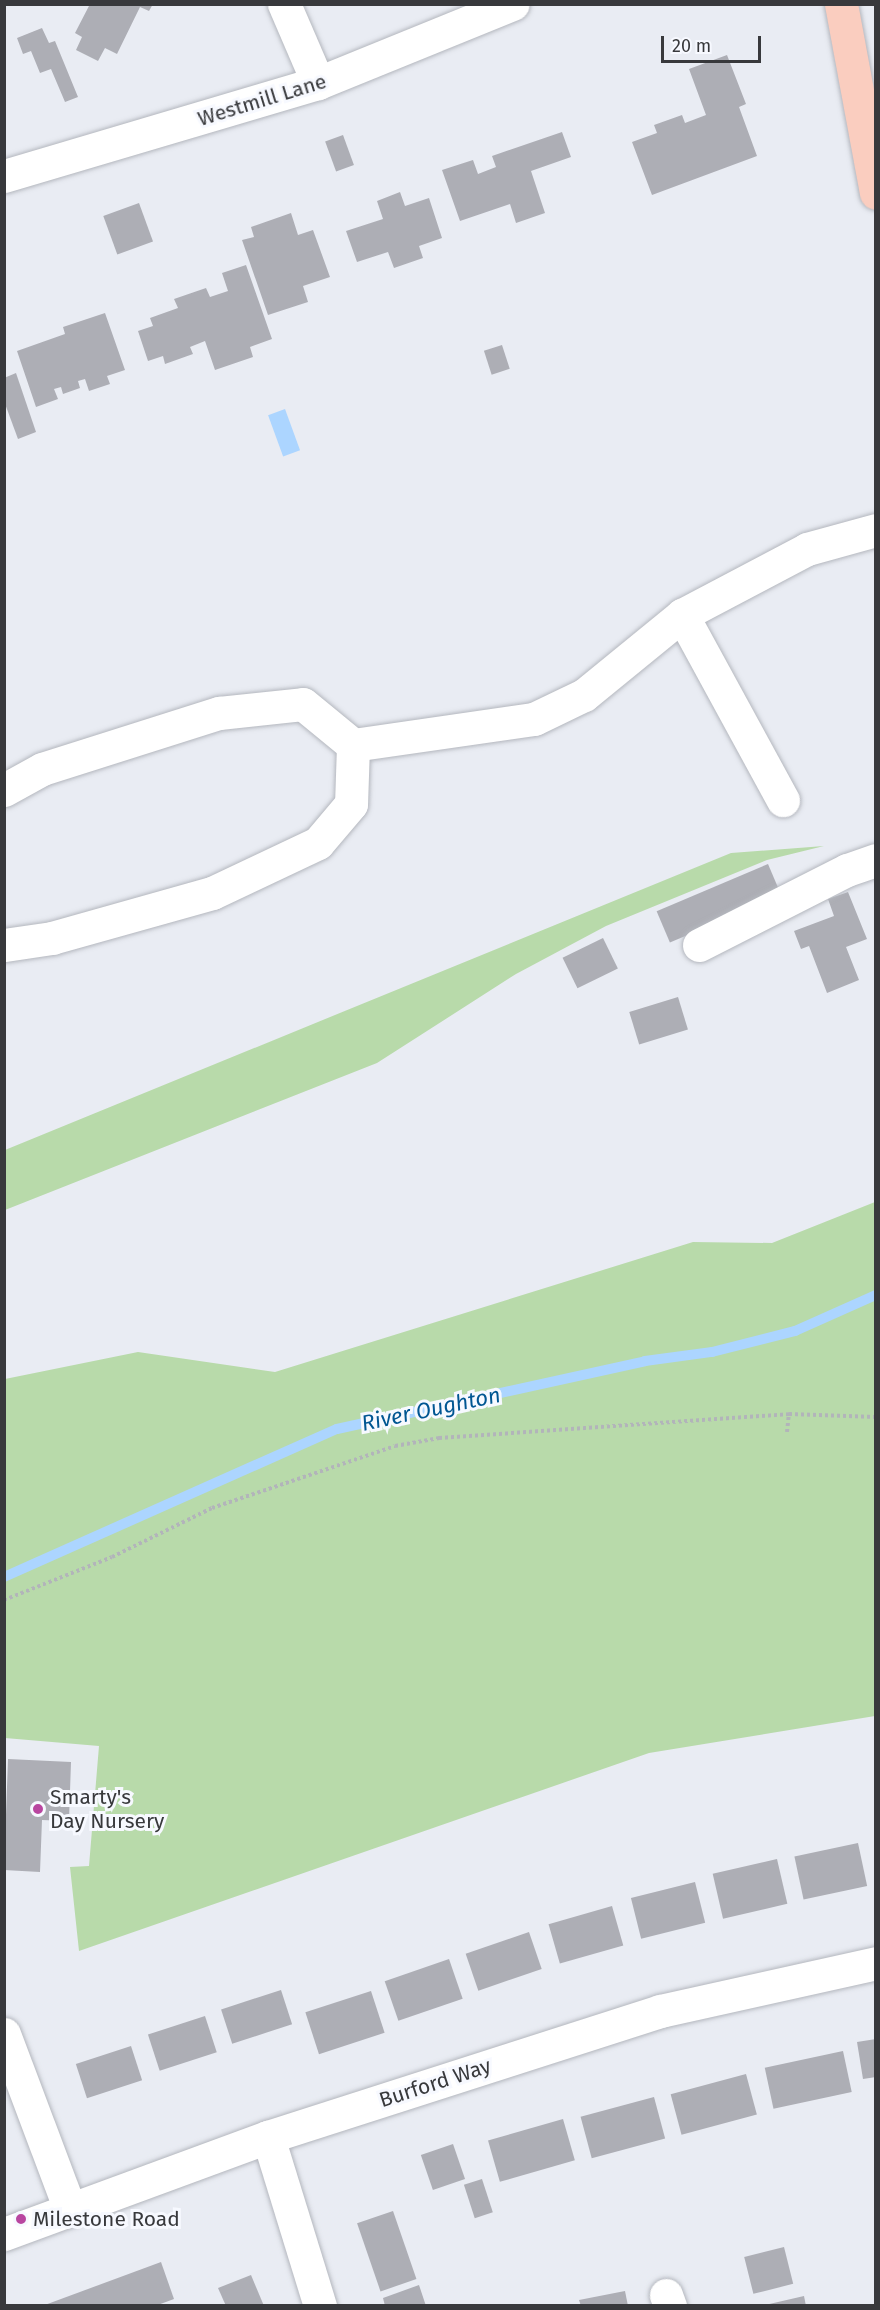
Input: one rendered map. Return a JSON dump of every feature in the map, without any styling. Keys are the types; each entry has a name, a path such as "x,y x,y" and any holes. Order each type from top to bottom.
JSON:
{"main road":[{"path":"841,4 876,193"}],"street":[{"path":"284,4 318,83"},
{"name":"Westmill Lane","path":"4,176 318,83 513,4"},
{"path":"4,790 42,769 219,713 303,704 353,744 534,719 584,694 682,615 807,549 876,530"},
{"path":"682,615 783,800"},
{"path":"4,945 52,938 212,893 318,843 351,804 353,744"},
{"path":"699,945 876,860"},
{"name":"Burford Way","path":"4,2234 268,2137 660,2011 876,1963"},
{"path":"4,2034 70,2210"},
{"path":"268,2137 320,2306"}],"path":[{"path":"4,1600 112,1557 212,1508 395,1446 439,1438 789,1414 876,1417"},
{"path":"788,1432 789,1414"}],"green space":[{"path":"824,846 767,860 606,926 516,974 377,1063 5,1210 5,1150 731,853"},
{"path":"875,1202 875,1716 649,1753 79,1951 70,1867 89,1866 99,1746 5,1738 5,1379 138,1352 275,1372 693,1242 772,1243"}],"water":[{"path":"285,409 300,450 283,457 268,415"}],"building":[{"path":"90,4 153,4 149,11 140,7 117,54 105,48 98,61 76,50 82,37 75,33"},
{"path":"42,28 49,43 55,41 78,97 65,102 51,69 40,73 31,51 23,54 17,38"},
{"path":"727,55 746,104 739,107 757,156 652,195 632,142 657,133 654,125 682,115 685,123 706,115 689,69"},
{"path":"562,132 571,157 531,171 545,213 516,223 510,204 460,221 442,170 473,160 478,174 496,167 492,156"},
{"path":"343,135 354,165 336,172 325,141"},
{"path":"400,192 405,206 429,198 442,238 419,246 423,258 394,268 388,252 357,262 346,231 383,219 377,201"},
{"path":"139,203 153,242 117,255 103,216"},
{"path":"291,213 298,235 313,230 330,277 303,286 308,302 268,315 242,240 254,237 251,227"},
{"path":"246,265 272,339 250,347 253,357 215,370 205,341 190,347 193,354 165,364 163,356 148,361 138,331 153,326 150,318 178,308 174,299 206,288 210,297 228,291 222,273"},
{"path":"105,313 125,370 107,376 110,384 89,391 85,379 78,381 80,388 63,394 61,387 54,389 58,399 36,407 17,351 65,334 63,327"},
{"path":"502,345 510,369 492,375 484,351"},
{"path":"16,373 36,432 18,439 4,401 4,378"},
{"path":"768,864 781,895 670,943 657,911"},
{"path":"848,892 867,939 846,947 859,980 827,993 809,946 801,949 794,931 834,916 828,899"},
{"path":"603,938 618,969 577,988 563,958"},
{"path":"678,997 688,1030 639,1044 629,1012"},
{"name":"Smarty's Day Nursery","path":"8,1759 71,1762 69,1821 42,1820 40,1872 4,1870"},
{"path":"858,1843 867,1886 804,1900 794,1857"},
{"path":"777,1859 787,1904 723,1919 713,1874"},
{"path":"695,1882 705,1923 641,1939 631,1898"},
{"path":"612,1906 623,1945 560,1964 549,1924"},
{"path":"529,1932 542,1969 478,1991 466,1954"},
{"path":"449,1959 463,1999 398,2021 385,1981"},
{"path":"281,1990 292,2024 232,2044 221,2009"},
{"path":"371,1991 385,2033 319,2054 305,2012"},
{"path":"205,2016 217,2052 160,2071 148,2035"},
{"path":"876,2039 876,2077 863,2079 857,2042"},
{"path":"131,2046 142,2080 87,2098 76,2064"},
{"path":"843,2051 852,2092 773,2109 765,2068"},
{"path":"746,2074 757,2115 682,2135 671,2094"},
{"path":"654,2097 665,2139 592,2158 581,2117"},
{"path":"563,2119 575,2160 500,2182 488,2140"},
{"path":"453,2144 465,2179 433,2190 421,2155"},
{"path":"482,2179 493,2212 475,2218 464,2185"},
{"path":"393,2211 416,2279 381,2291 357,2223"},
{"path":"784,2247 793,2284 753,2294 744,2257"},
{"path":"161,2262 174,2299 155,2306 42,2306"},
{"path":"251,2275 264,2306 226,2306 218,2288"},
{"path":"419,2285 426,2306 385,2306 383,2298"},
{"path":"625,2291 628,2306 581,2306 579,2300"},
{"path":"804,2296 806,2306 765,2306 765,2305"}],"waterway":[{"name":"River Oughton","path":"4,1577 337,1429 645,1361 712,1352 795,1331 876,1295"}],"place":[{"name":"Smarty's Day Nursery","path":"38,1809"},
{"name":"Milestone Road","path":"21,2219"}]}
